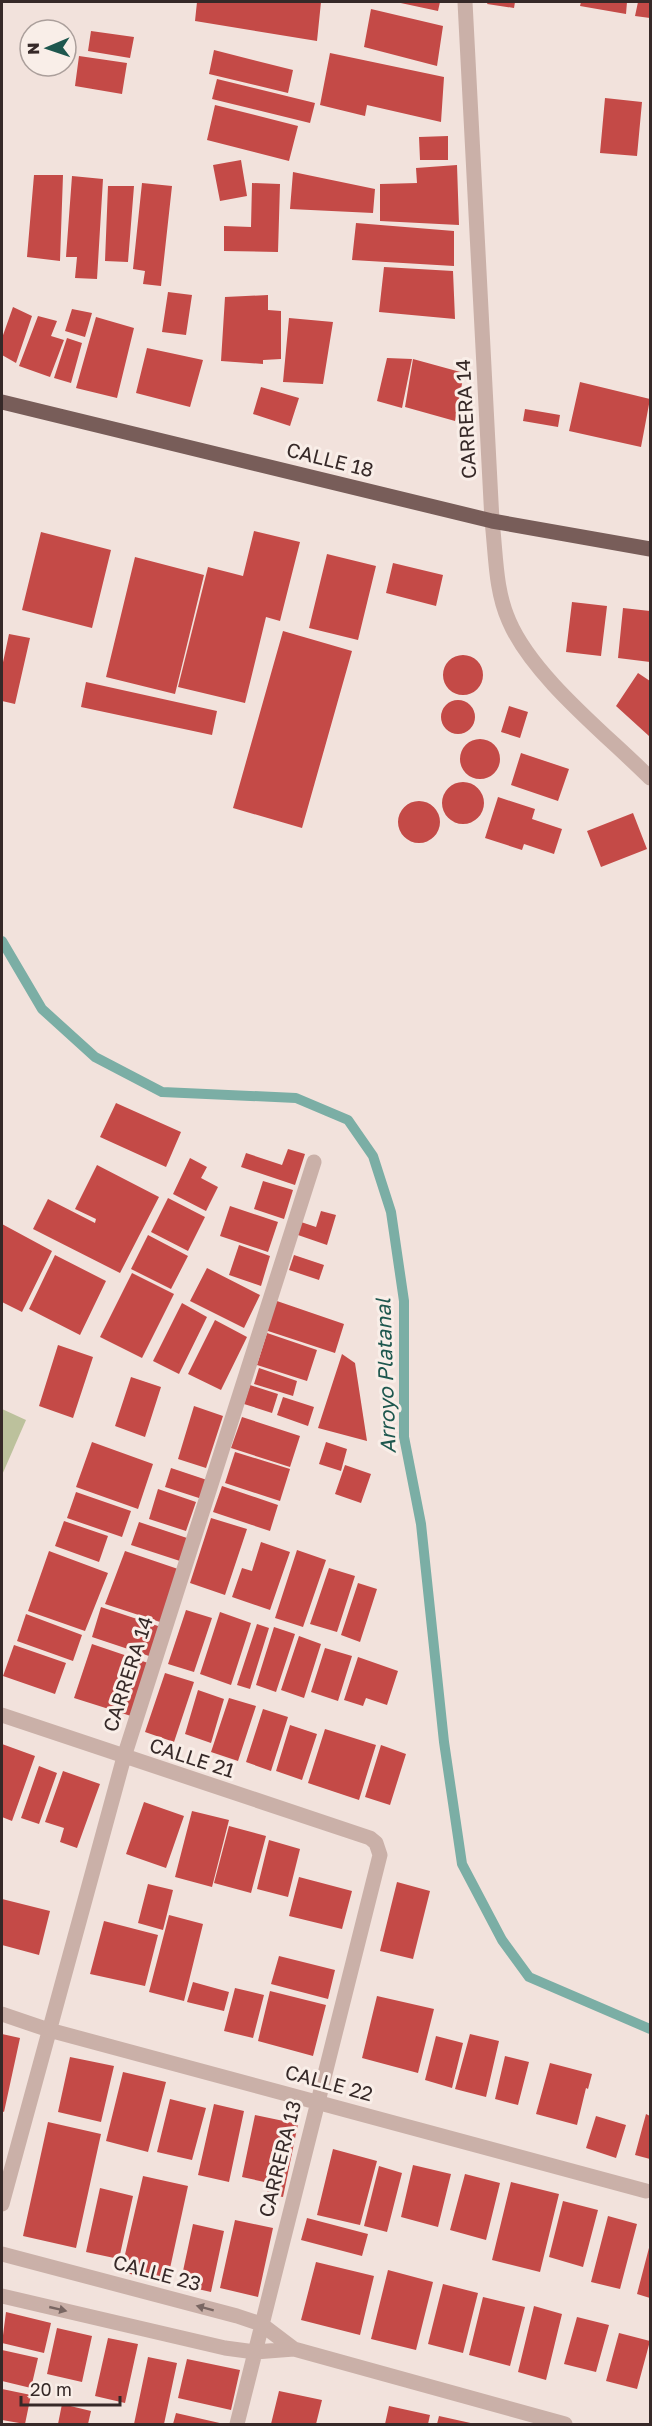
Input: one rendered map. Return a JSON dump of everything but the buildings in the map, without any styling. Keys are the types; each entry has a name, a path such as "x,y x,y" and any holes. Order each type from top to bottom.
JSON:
{"main road":[{"name":"CALLE 18","path":"2,402 492,521 651,549"}],"street":[{"name":"CARRERA 14","path":"465,2 492,521 499,590 508,620 521,646 540,670 651,778"},
{"name":"CARRERA 14","path":"2,2204 124,1757 314,1162"},
{"name":"CALLE 21","path":"2,1715 370,1838"},
{"name":"CARRERA 13","path":"237,2424 316,2102 380,1855 376,1843 370,1838"},
{"name":"CALLE 22","path":"2,2014 49,2030 646,2191"},
{"name":"CALLE 23","path":"2,2254 261,2324 294,2349"},
{"name":"CALLE 23","path":"2,2296 225,2348 255,2352 294,2349 565,2424"}],"green space":[{"path":"2,1409 26,1420 2,1475"}],"waterway":[{"name":"Arroyo Platanal","path":"2,941 42,1009 95,1057 162,1092 296,1098 348,1120 373,1156 391,1212 404,1301 404,1437 421,1524 444,1742 462,1864 502,1940 529,1977 650,2029"}]}
